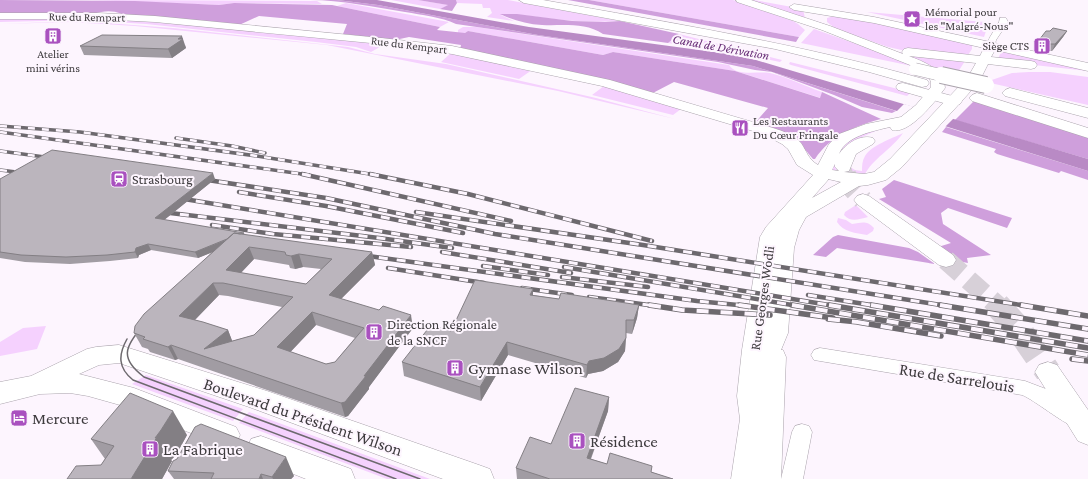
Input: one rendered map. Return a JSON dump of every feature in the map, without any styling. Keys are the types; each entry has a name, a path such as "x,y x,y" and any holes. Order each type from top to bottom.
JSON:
{"highway":[{"path":"524,0 884,67"},
{"path":"548,0 804,48 919,76"},
{"path":"610,16 630,22 764,51 954,101"},
{"path":"804,48 919,76 1088,113"},
{"path":"981,89 1088,109"},
{"path":"981,89 1088,119"},
{"path":"981,89 1088,124"},
{"path":"981,89 1088,133"}],"main road":[{"path":"741,0 861,40 927,68 933,73 938,82 938,88 933,95"},
{"path":"759,0 820,14 874,20"},
{"path":"820,14 831,0"},
{"path":"842,5 840,9 845,12 874,20 1088,67"},
{"path":"820,14 826,28"},
{"name":"Rue du Rempart","path":"0,16 98,16 142,18 385,41 452,50 605,83 768,131 781,136 791,143 800,155 804,164 830,170"},
{"path":"861,40 912,53 1088,73"},
{"path":"981,89 982,61 991,46"},
{"path":"981,89 984,74 1004,70 1054,69"},
{"path":"800,213 853,182 868,180 880,176 896,163 936,118 954,101 981,89"},
{"name":"Rue Georges Wodli","path":"754,419 750,396 754,350 770,237 773,231 822,176 844,159 854,146 890,132 916,113 933,95"},
{"path":"830,170 868,180"},
{"name":"Rue Georges Wodli","path":"766,479 776,333 784,248 788,230 829,178 830,170"},
{"path":"863,200 946,260"},
{"path":"746,479 754,419 760,400 766,355 776,333"},
{"name":"Boulevard du Président Wilson","path":"37,385 96,356 110,354 126,355 176,373 265,401 479,479"},
{"path":"1048,372 1083,422"},
{"path":"0,393 37,385 70,384 88,386 125,396 199,436 340,479"}],"street":[{"path":"991,46 992,40 1002,28 1004,22 1003,20"},
{"name":"Rue de Sarrelouis","path":"820,355 1026,388 1039,394 1083,422"},
{"path":"792,479 802,432"}],"shaded area":[{"path":"0,0 135,1 219,5 234,3 332,5 440,27 437,30 465,33 468,31 603,55 613,52 735,71 820,98 822,92 881,119 844,133 828,144 815,159 813,159 802,146 753,125 768,108 674,82 649,95 460,50 461,45 409,37 395,40 343,34 347,24 259,16 237,26 122,14 111,11 93,14 0,15"},
{"path":"91,0 317,1 322,4 234,3 219,5"},
{"path":"310,0 337,0 378,5 538,35 753,66 896,111 892,113 862,107 772,72 718,62 456,24 431,16 358,4"},
{"path":"337,0 377,0 529,27 721,53 756,60 1088,159 1088,171 753,66 538,35 378,5"},
{"path":"391,0 418,0 449,5 440,9"},
{"path":"418,0 456,0 457,3 452,11 440,9 448,5"},
{"path":"456,0 508,0 620,21 601,22 554,19 523,15 501,15 514,21 487,17 492,13 490,8 483,8 482,4 457,3"},
{"path":"568,0 589,0 799,37 796,42"},
{"path":"589,0 733,0 793,21 805,30 799,37"},
{"path":"746,0 754,0 803,9 805,18"},
{"path":"346,3 449,22 440,27 337,6"},
{"path":"867,12 985,22 990,24 990,27 986,31 984,37"},
{"path":"500,14 517,14 572,21 620,21 679,34 668,43 603,34 596,30 581,26 531,24"},
{"path":"834,16 856,18 972,45 972,49 966,58 906,51 888,47 836,29 827,22 827,18"},
{"path":"0,18 119,19 387,43 371,52 356,47 316,42 146,24 81,20 0,22"},
{"path":"80,21 173,28 348,47 375,54 446,64 596,98 675,119 558,91 327,45 135,26 70,22 0,24"},
{"path":"463,27 476,27 729,65 737,71 748,73 770,73 822,92 821,98 735,71 613,52 603,55 468,31 465,33 458,33 458,30"},
{"path":"814,29 896,58 912,66 801,43"},
{"path":"679,34 782,60 780,62 738,53 668,43"},
{"path":"1002,50 1088,69 1088,71 997,61"},
{"path":"896,52 965,61 956,75 935,71"},
{"path":"451,53 532,70 519,79 441,62"},
{"path":"790,62 910,93 907,96 791,65 789,64"},
{"path":"1050,72 1088,77 1088,105 986,82 1012,73"},
{"path":"604,86 681,109 673,115 592,95"},
{"path":"975,100 1088,137 1088,159 955,120"},
{"path":"887,126 852,143 846,147 837,159 855,170 862,171 863,160 868,152 882,143 903,133 872,164 864,176 834,172 832,169 832,163 838,150 857,136"},
{"path":"946,127 1088,171 1088,180 1061,171 1059,173 997,154 994,152 996,149 942,132"},
{"path":"894,180 1012,218 1007,228 948,208 941,213 943,224 991,255 967,258 968,263 948,259 938,247 951,243 879,199 886,197 882,189"},
{"path":"856,205 868,217 852,220 844,215 845,212"},
{"path":"838,218 846,220 852,224 866,223 874,228 873,231 867,235 850,232 837,222"},
{"path":"838,235 909,248 918,252 935,264 837,248 826,257 813,255 833,237"},
{"path":"46,326 37,349 0,356 0,342 23,328"},
{"path":"146,375 243,409 233,421 132,384"},
{"path":"249,412 430,479 387,479 239,423"}],"pier":[{"path":"904,104 954,118 945,127 896,112"}],"building":[{"path":"1053,28 1067,31 1055,44 1046,44 1039,40 1046,31 1050,31"},
{"path":"102,35 182,36 178,39 183,39 168,49 80,46"},
{"name":"Strasbourg","path":"52,150 213,173 155,218 244,233 234,233 227,239 195,252 148,244 136,248 135,252 107,255 66,257 21,255 0,252 0,179"},
{"path":"234,233 372,252 329,295 379,310 383,306 411,315 364,376 366,376 345,402 341,403 171,345 168,347 143,339 145,337 134,333 135,326 144,314","holes":["249,247 285,252 286,255 291,256 299,254 332,259 306,284 226,270","213,283 223,283 293,297 254,335 204,349 228,330 179,316","312,312 364,328 335,362 326,364 277,347"]},
{"path":"475,280 533,289 530,295 559,299 561,293 639,305 634,320 626,320 626,338 619,349 604,358 589,361 587,365 507,342 480,387 402,362 431,325 451,331"},
{"path":"575,388 609,397 587,458 607,464 610,453 652,466 651,472 673,479 550,479 516,468 530,437 551,444"},
{"path":"130,393 173,411 131,479 67,479 76,466 101,465 114,446 91,439"},
{"path":"201,424 286,457 272,477 261,474 259,479 211,479 214,473 168,471 173,461 177,459 195,427"}],"tunnel":[{"path":"843,167 846,175"},
{"path":"846,174 851,187 863,200"},
{"path":"946,260 998,306"},
{"path":"998,306 1018,328 1048,372"}],"tram line":[{"path":"143,326 132,340 127,353 131,364 136,371 144,377 420,479"},
{"path":"127,339 122,350 121,361 124,371 133,380 396,479"}],"railway":[{"path":"0,126 80,132 257,156 371,174"},
{"path":"0,132 302,174"},
{"path":"176,138 232,146 265,153"},
{"path":"0,151 52,158"},
{"path":"0,170 24,173"},
{"path":"302,174 309,175"},
{"path":"302,174 511,221"},
{"path":"371,174 376,175"},
{"path":"371,174 468,194 652,241"},
{"path":"201,179 326,198 495,234 947,306"},
{"path":"239,192 326,206 463,233"},
{"path":"178,198 835,306"},
{"path":"162,212 452,248"},
{"path":"416,212 643,245 1027,306"},
{"path":"212,225 273,234 411,247"},
{"path":"442,252 571,273"},
{"path":"361,255 697,301 742,305"},
{"path":"483,266 548,275"},
{"path":"564,267 792,305"},
{"path":"388,268 484,283"},
{"path":"562,277 648,287"},
{"path":"522,288 572,295"},
{"path":"808,295 877,306"},
{"path":"589,297 652,306"},
{"path":"742,305 748,306"},
{"path":"742,305 833,318"},
{"path":"792,305 798,306"},
{"path":"792,305 1088,355"},
{"path":"829,305 1088,348"},
{"path":"871,305 1088,341"},
{"path":"940,305 1088,329"},
{"path":"1021,305 1088,316"},
{"path":"652,306 682,310 770,315"},
{"path":"828,319 858,322"},
{"path":"857,322 941,336"},
{"path":"1072,359 1088,361"}],"place":[{"name":"Mémorial pour les \"Malgré-Nous\"","path":"912,19"},
{"name":"Atelier mini vérins","path":"53,36"},
{"name":"Siège CTS","path":"1042,46"},
{"name":"Les Restaurants Du Cœur Fringale","path":"740,128"},
{"name":"Strasbourg","path":"119,179"},
{"name":"Direction Régionale de la SNCF","path":"374,332"},
{"name":"Gymnase Wilson","path":"455,368"},
{"name":"Mercure","path":"19,418"},
{"name":"Résidence","path":"577,441"},
{"name":"La Fabrique","path":"150,449"}],"water label":[{"name":"Canal de Dérivation","path":"721,47"}]}
